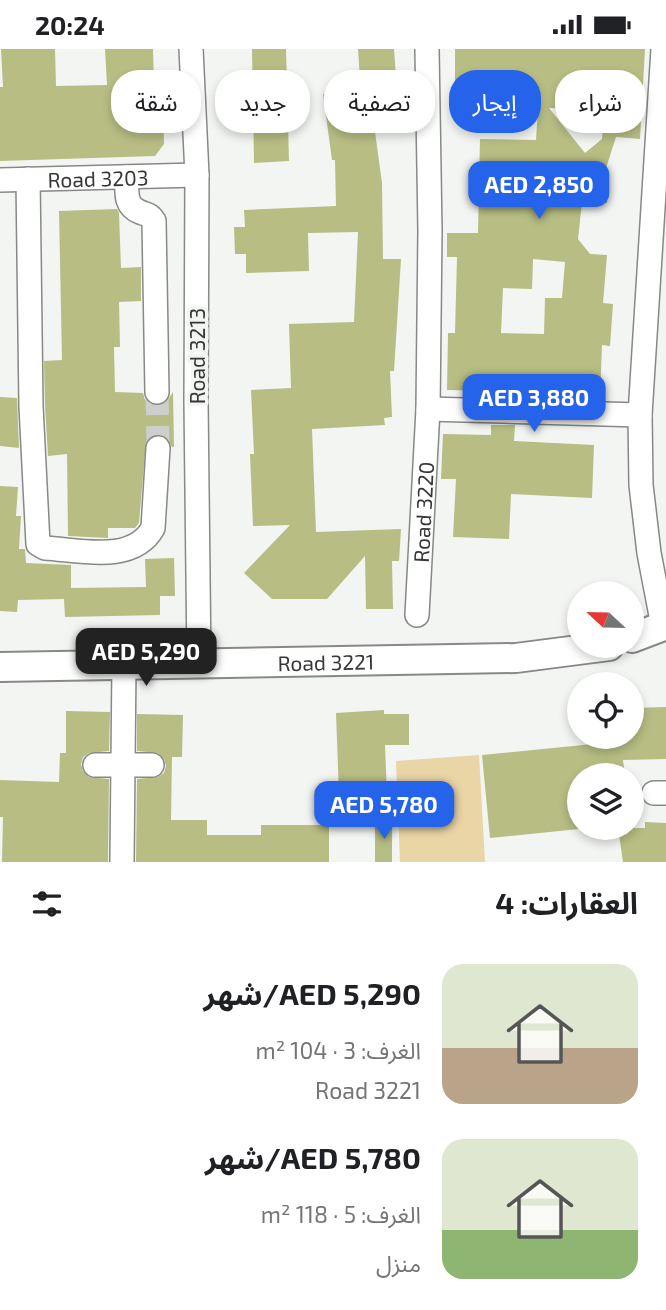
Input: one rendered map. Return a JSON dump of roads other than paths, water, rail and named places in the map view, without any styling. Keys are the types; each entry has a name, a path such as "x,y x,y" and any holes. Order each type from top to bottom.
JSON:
{"street":[{"name":"Road 3213","path":"191,49 197,175 199,664"},
{"name":"Road 3220","path":"417,615 428,409 430,231 427,49"},
{"path":"644,634 665,626 649,554 641,485 640,415 661,178 663,49"},
{"name":"Road 3203","path":"0,180 197,175"},
{"path":"127,177 127,197 131,206 138,212 151,216 154,221 157,392"},
{"path":"28,179 31,406 38,544 45,548 119,552 148,537 153,528 158,448"},
{"path":"428,409 640,415"},
{"name":"Road 3221","path":"0,667 516,658 567,653"},
{"path":"122,862 124,664"},
{"path":"95,765 152,765"}],"tunnel":[{"path":"157,392 158,448"}]}
